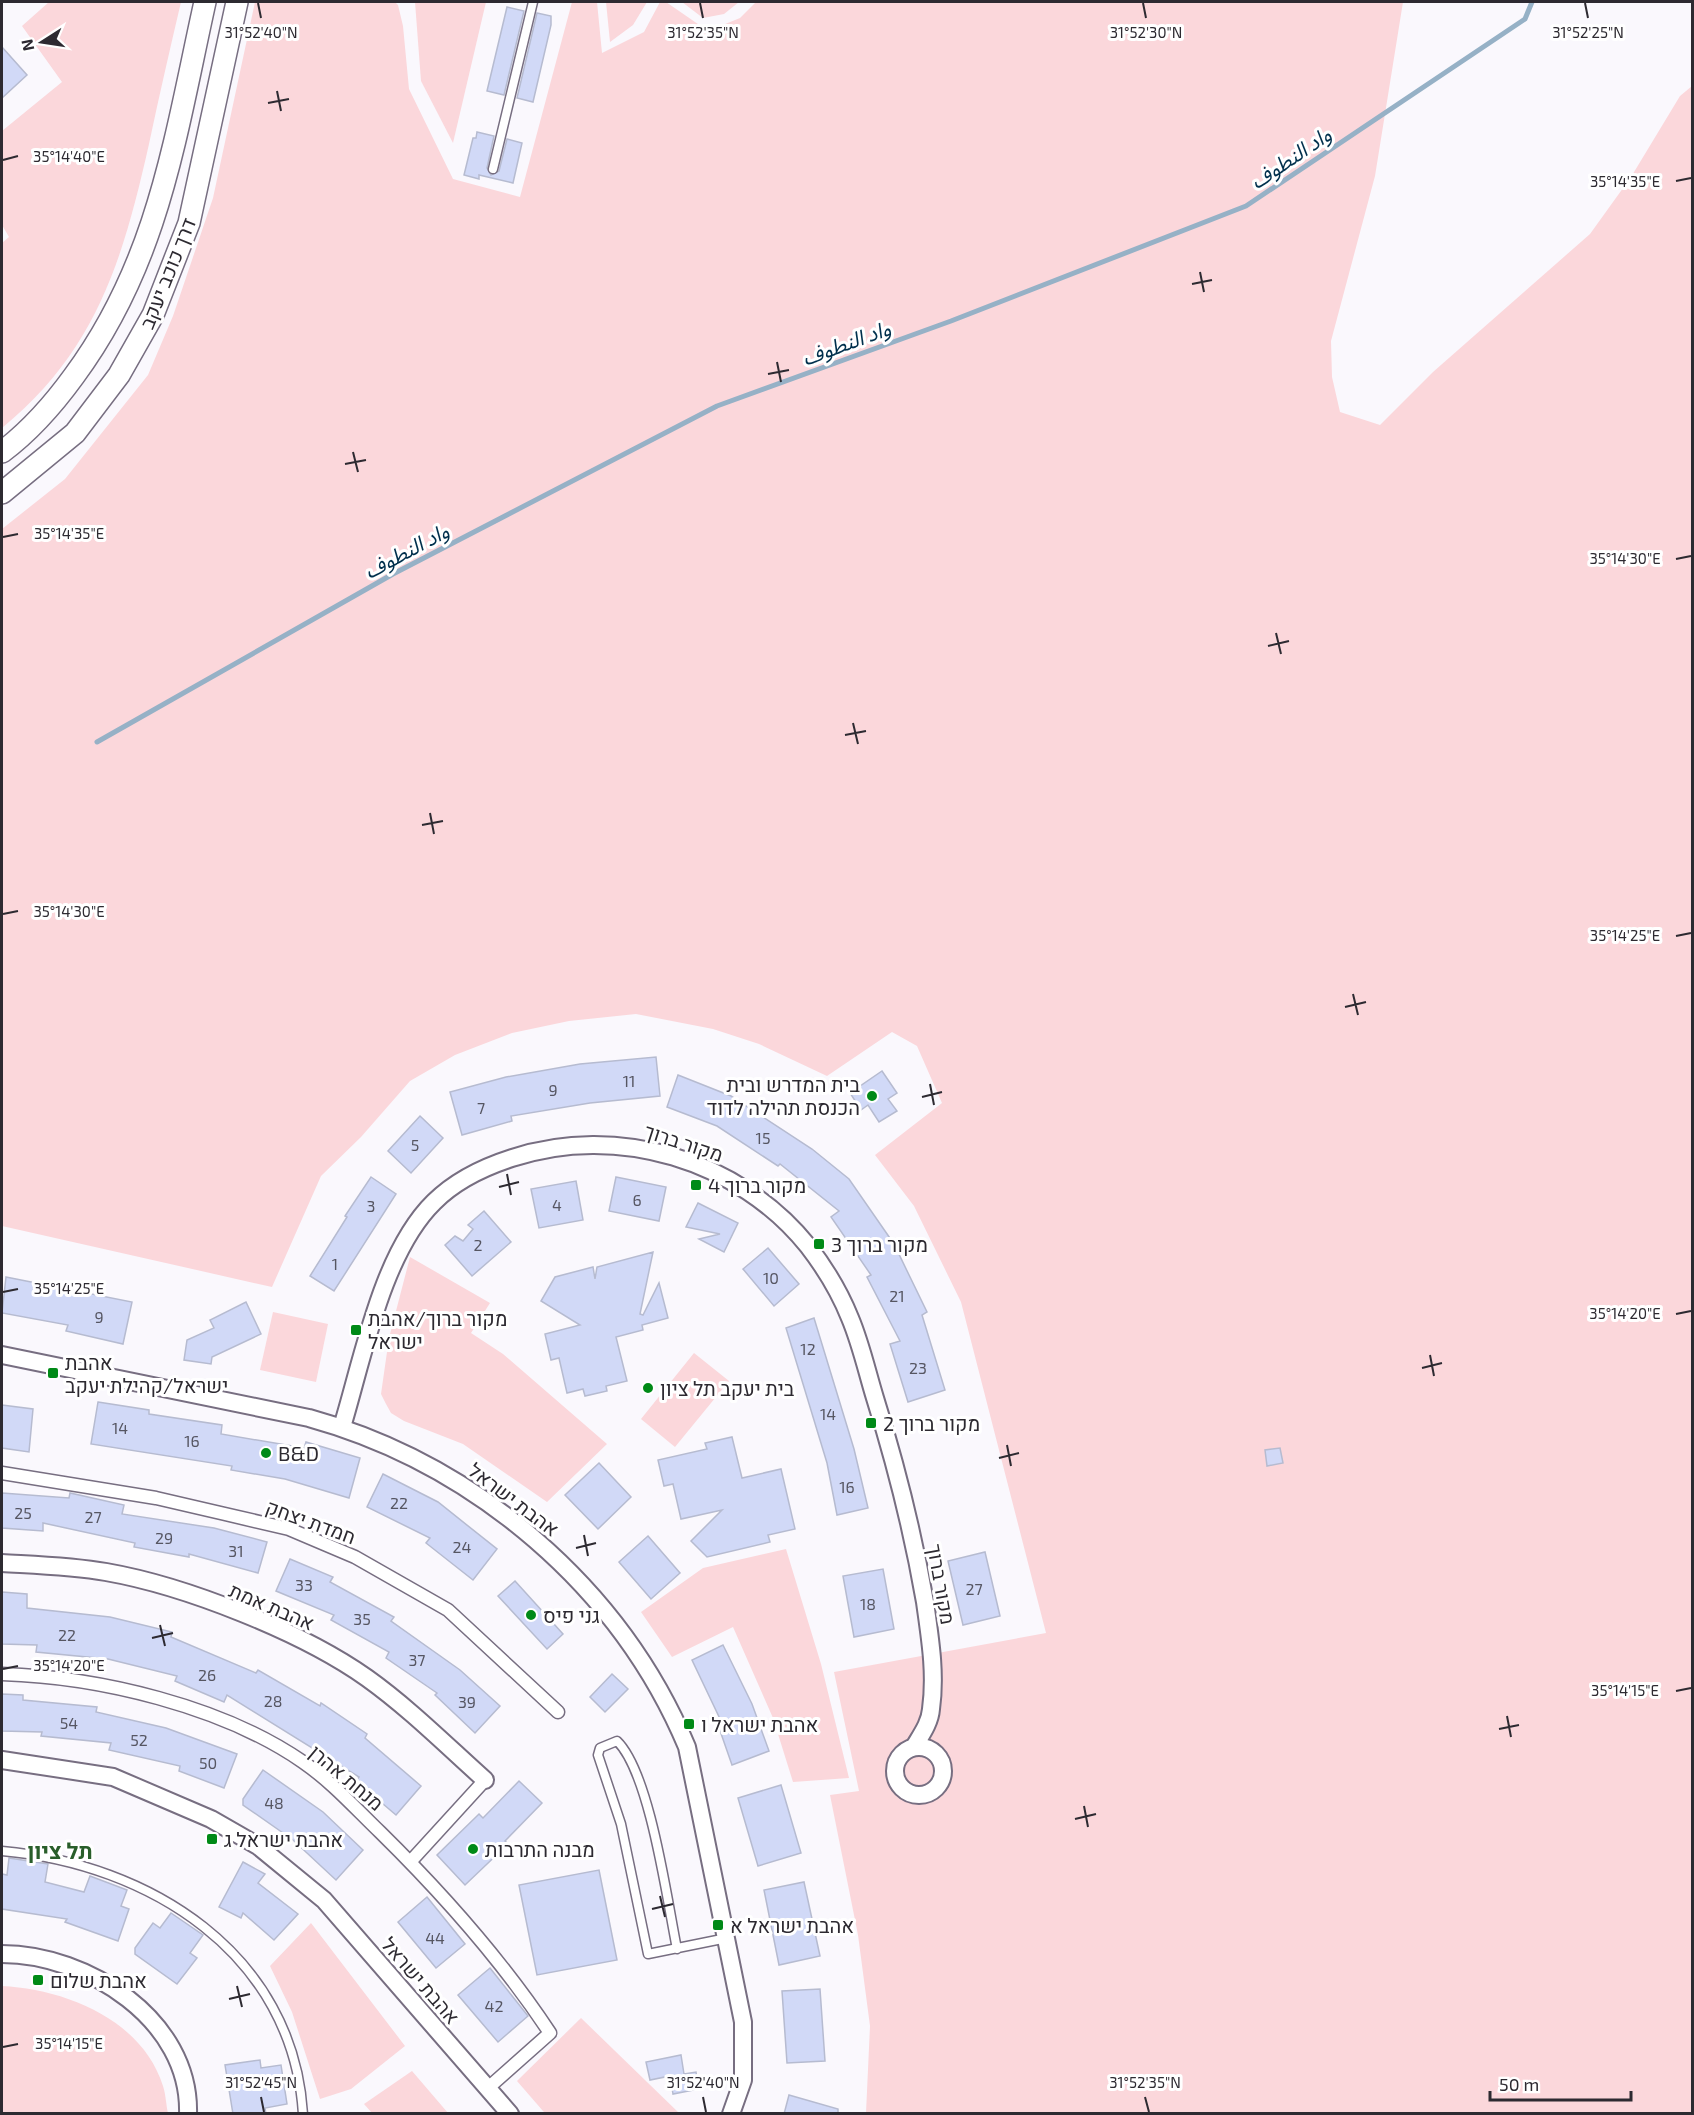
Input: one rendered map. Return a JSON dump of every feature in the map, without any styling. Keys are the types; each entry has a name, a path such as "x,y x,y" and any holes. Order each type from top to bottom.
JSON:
{"street":[{"name":"דרך כוכב יעקב","path":"2,452 36,423 65,388 113,317 132,279 161,196 205,2"},
{"name":"דרך כוכב יעקב","path":"2,493 75,433 119,375 153,315 189,223 237,2"},
{"name":"מקור ברוך","path":"342,1427 386,1284 402,1246 434,1202 458,1184 489,1166 526,1154 565,1145 602,1144 638,1147 682,1159 738,1184 773,1207 808,1247 834,1284 852,1321 894,1460 919,1570 934,1674 931,1713 914,1747"},
{"name":"אהבת ישראל","path":"2,1355 309,1418 342,1427 411,1457 487,1501 524,1529 592,1595 667,1704 687,1747 741,2012 745,2049 743,2080 731,2114"},
{"name":"חמדת יצחק","path":"2,1473 156,1498 289,1529 355,1557 448,1610 558,1712"},
{"name":"אהבת אמת","path":"2,1563 107,1572 161,1586 272,1626 328,1654 368,1678 485,1780"},
{"name":"מנחת אהרן","path":"2,1674 133,1691 194,1709 253,1735 302,1762 346,1797 411,1861 518,1985 550,2033 488,2088"},
{"path":"931,1713 936,1753 943,1767 941,1782 930,1793 915,1795 901,1786 895,1771 900,1755 914,1747 923,1746 936,1753"},
{"name":"אהבת ישראל","path":"2,1760 113,1777 211,1819 258,1846 324,1900 510,2114"},
{"path":"411,1861 485,1780"},
{"path":"2,1954 37,1959 73,1968 111,1985 138,2007 160,2028 174,2051 183,2079 188,2114"}],"lane":[{"path":"493,169 533,2"},
{"path":"677,1949 640,1779 626,1749 617,1741 608,1743 600,1748 599,1762 621,1824 648,1954 677,1949 727,1938"},
{"path":"2,1851 35,1854 116,1876 195,1919 222,1941 245,1965 283,2028 295,2065 303,2114"}],"shaded area":[{"path":"49,2 181,2 139,186 116,264 101,300 83,334 61,367 35,398 2,428 2,243 9,237 2,225 2,131 62,82 22,26"},
{"path":"255,2 395,2 398,5 403,26 409,89 453,179 520,197 572,2 597,2 602,53 644,32 660,2 666,2 708,31 740,18 756,2 1403,2 1375,176 1331,341 1332,377 1340,412 1380,425 1433,372 1590,234 1631,177 1680,96 1692,86 1692,2113 866,2113 870,2026 858,1935 830,1795 859,1791 834,1672 1046,1633 961,1302 914,1206 875,1155 942,1103 917,1046 892,1032 827,1076 759,1044 713,1029 636,1014 569,1021 512,1033 455,1055 410,1081 361,1137 321,1176 272,1287 2,1226 2,529 65,479 148,375 173,316 213,198"},
{"path":"415,2 486,2 453,143 421,81"},
{"path":"606,2 647,2 633,25 610,42"},
{"path":"682,2 739,2 724,14 703,18"},
{"path":"410,1257 490,1303 471,1333 503,1354 607,1444 547,1502 463,1444 404,1421 391,1413 381,1394 389,1338"},
{"path":"273,1312 328,1324 316,1382 260,1370"},
{"path":"694,1353 729,1381 675,1447 641,1419"},
{"path":"786,1549 821,1664 849,1778 793,1782 773,1718 733,1627 672,1657 641,1612 703,1568"},
{"path":"311,1923 405,2046 351,2089 320,2099 292,2012 270,1966"},
{"path":"2,1986 26,1988 75,2001 119,2026 138,2043 153,2063 163,2086 168,2113 2,2113"},
{"path":"581,2018 679,2113 546,2114 517,2081"},
{"path":"412,2071 448,2113 372,2113 364,2104"}],"building":[{"path":"507,7 524,11 504,95 487,91"},
{"path":"537,13 551,16 551,25 533,102 517,98"},
{"path":"2,47 27,75 2,98"},
{"path":"477,132 494,136 487,168 491,175 499,171 507,139 522,143 513,183 479,175 479,179 464,175 473,138 476,138"},
{"path":"656,1057 660,1096 590,1103 511,1116 512,1121 462,1135 450,1092 506,1077 580,1064"},
{"name":"בית המדרש ובית הכנסת תהילה לדוד","path":"882,1071 897,1093 888,1099 897,1111 879,1122 868,1105 861,1110 850,1093"},
{"path":"678,1075 731,1096 812,1149 849,1179 894,1244 927,1312 922,1315 945,1390 908,1402 890,1344 900,1341 867,1277 871,1275 831,1217 839,1211 780,1164 778,1166 717,1126 667,1107"},
{"path":"420,1116 443,1138 411,1173 388,1151"},
{"path":"371,1177 396,1194 334,1291 310,1276"},
{"path":"616,1177 666,1187 659,1221 609,1211"},
{"path":"576,1181 583,1220 539,1228 531,1189"},
{"path":"698,1203 738,1223 724,1252 699,1239 720,1234 686,1227"},
{"path":"484,1211 511,1242 472,1276 445,1245 455,1236 463,1241 473,1229 468,1225"},
{"path":"768,1248 799,1284 774,1306 743,1269"},
{"path":"653,1252 640,1314 643,1315 659,1283 668,1318 642,1325 643,1330 616,1337 627,1381 606,1386 607,1391 585,1396 583,1389 567,1393 559,1358 551,1360 545,1334 580,1325 541,1301 555,1277 593,1267 595,1279 597,1267"},
{"path":"6,1277 132,1302 123,1344 66,1331 68,1325 2,1313"},
{"path":"246,1302 261,1334 212,1357 211,1364 184,1360 187,1340 214,1328 210,1320"},
{"path":"814,1318 854,1449 868,1508 837,1515 827,1463 786,1328"},
{"path":"98,1402 149,1410 149,1414 222,1425 221,1434 304,1448 306,1442 360,1458 349,1498 285,1479 231,1470 232,1466 91,1444"},
{"path":"2,1405 33,1409 29,1452 2,1448"},
{"path":"732,1437 742,1478 781,1469 795,1529 768,1535 770,1542 707,1557 691,1541 722,1510 681,1519 673,1484 664,1486 658,1460 707,1449 705,1443"},
{"path":"1280,1448 1283,1463 1267,1466 1265,1450"},
{"path":"599,1463 631,1497 598,1529 565,1495"},
{"path":"383,1474 438,1502 497,1549 473,1580 426,1543 430,1538 367,1507"},
{"path":"2,1493 69,1498 70,1493 124,1505 122,1514 214,1528 267,1542 258,1573 189,1554 189,1557 134,1547 135,1543 43,1523 43,1531 2,1528"},
{"path":"648,1536 680,1573 651,1599 619,1562"},
{"path":"985,1552 1000,1616 963,1625 948,1561"},
{"path":"290,1559 333,1577 330,1582 394,1617 391,1621 460,1670 500,1706 475,1733 435,1695 437,1693 386,1658 389,1652 331,1620 334,1615 276,1591"},
{"path":"883,1569 894,1629 854,1637 843,1576"},
{"name":"גני פיס","path":"515,1581 563,1634 547,1649 498,1596"},
{"path":"2,1592 27,1594 27,1608 110,1617 172,1632 171,1637 256,1673 258,1670 320,1706 321,1703 367,1734 365,1738 421,1786 396,1815 356,1781 359,1777 227,1695 224,1702 175,1681 177,1676 108,1659 36,1652 37,1645 2,1644"},
{"path":"723,1645 752,1704 769,1751 732,1765 717,1722 721,1721 692,1660"},
{"path":"612,1674 628,1689 605,1712 590,1697"},
{"path":"2,1694 23,1695 23,1700 97,1707 96,1712 166,1728 237,1754 224,1788 179,1771 180,1766 109,1750 111,1743 41,1736 42,1732 2,1731"},
{"path":"263,1770 323,1812 363,1850 336,1880 293,1840 243,1805 243,1799"},
{"path":"519,1781 542,1803 505,1841 508,1844 465,1885 437,1855 479,1814 483,1818"},
{"path":"781,1785 801,1853 758,1866 738,1798"},
{"path":"9,1858 48,1864 45,1882 84,1892 90,1876 127,1890 121,1906 129,1909 118,1941 65,1922 67,1919 2,1909 2,1874 7,1875"},
{"path":"243,1862 265,1874 258,1883 298,1914 274,1940 243,1913 241,1918 219,1907"},
{"path":"599,1870 617,1960 537,1975 519,1885"},
{"path":"804,1882 820,1956 779,1965 764,1890"},
{"path":"427,1897 465,1944 436,1968 398,1922"},
{"path":"171,1913 203,1935 190,1953 197,1958 177,1984 135,1954 135,1948 153,1923 160,1928"},
{"path":"490,1968 528,2016 498,2042 458,1995"},
{"path":"820,1989 825,2061 787,2063 782,1991"},
{"path":"681,2055 684,2074 696,2072 699,2089 673,2094 670,2076 650,2080 646,2062"},
{"path":"260,2060 261,2068 281,2065 287,2104 265,2108 266,2114 233,2114 225,2065"},
{"path":"789,2095 838,2109 838,2114 784,2114"}],"waterway":[{"name":"واد النطوف","path":"97,742 393,574 717,406 951,321 1246,206 1525,19 1532,2"}],"place":[{"name":"בית המדרש ובית הכנסת תהילה לדוד","path":"872,1096"},
{"name":"מקור ברוך 4","path":"696,1185"},
{"name":"מקור ברוך 3","path":"819,1244"},
{"name":"מקור ברוך/אהבת ישראל","path":"356,1330"},
{"name":"אהבת ישראל/קהילת יעקב","path":"53,1373"},
{"name":"בית יעקב תל ציון","path":"648,1388"},
{"name":"מקור ברוך 2","path":"871,1423"},
{"name":"B&D","path":"266,1453"},
{"name":"גני פיס","path":"531,1615"},
{"name":"אהבת ישראל ו","path":"689,1724"},
{"name":"אהבת ישראל ג","path":"212,1839"},
{"name":"מבנה התרבות","path":"473,1849"},
{"name":"אהבת ישראל א","path":"718,1925"},
{"name":"אהבת שלום","path":"38,1980"}],"district":[{"name":"תל ציון","path":"60,1850"}]}
